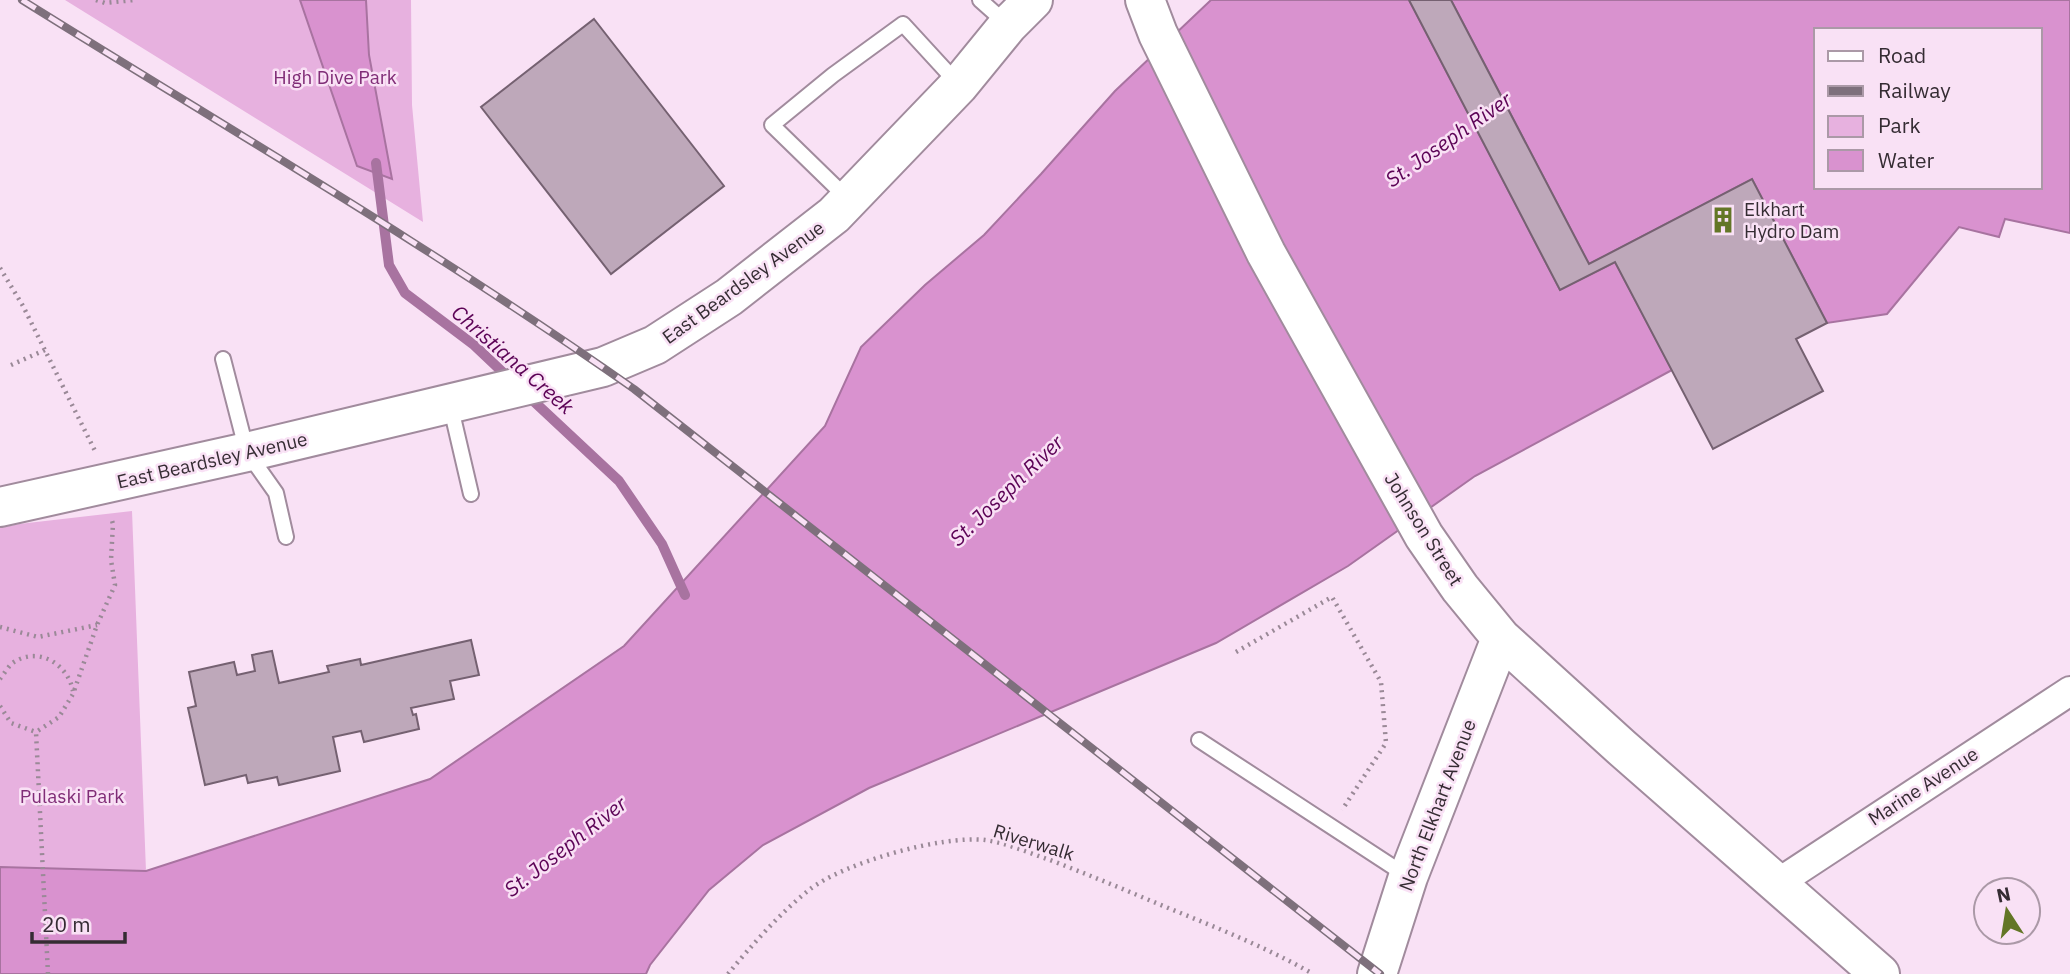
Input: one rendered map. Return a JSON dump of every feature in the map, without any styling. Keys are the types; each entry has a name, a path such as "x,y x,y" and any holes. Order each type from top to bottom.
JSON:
{"main road":[{"name":"East Beardsley Avenue","path":"0,507 247,452 579,373 615,363 655,345 729,297 834,215 958,85 1020,13"},
{"name":"Johnson Street","path":"1152,17 1266,253 1424,536 1460,588 1501,638 1620,747 1880,974"},
{"name":"North Elkhart Avenue","path":"1377,974 1408,877 1501,638"}],"street":[{"name":"Marine Avenue","path":"1778,883 2067,699"}],"lane":[{"path":"980,0 1020,13"},
{"path":"849,200 772,125 833,75 903,24 958,85"},
{"path":"223,359 247,452 276,493 286,537"},
{"path":"462,401 471,494"},
{"path":"1199,740 1408,877"}],"path":[{"path":"96,0 105,3 134,0"},
{"path":"0,268 23,306 98,460"},
{"path":"12,365 45,351"},
{"path":"36,732 59,718 73,694 97,625 115,585 110,560 113,524 111,517"},
{"path":"1236,652 1332,597 1381,682 1386,743 1342,810"},
{"path":"0,627 38,637 97,625"},
{"path":"0,679 14,662 36,656 57,662 70,680 73,694"},
{"path":"0,706 11,723 36,732"},
{"path":"36,732 48,974"},
{"name":"Riverwalk","path":"728,974 745,953 810,889 853,867 914,847 952,840 985,840 1018,848 1102,880 1266,950 1313,974"}],"green space":[{"name":"High Dive Park","path":"65,0 411,0 412,105 423,222"},
{"name":"Pulaski Park","path":"132,511 146,871 0,867 0,528"}],"water":[{"path":"300,0 366,0 369,55 392,179 357,166"},
{"name":"St. Joseph River","path":"1211,0 1409,0 1560,290 1615,262 1672,370 1475,476 1348,566 1216,643 869,788 763,845 709,890 650,965 646,974 0,974 0,867 146,871 430,779 624,646 825,426 861,347 925,285 984,235 1115,91"},
{"path":"1451,0 2070,0 2070,233 2005,219 1999,237 1959,227 1887,314 1827,323 1752,179 1589,264"}],"building":[{"name":"Elkhart Hydro Dam","path":"1409,0 1451,0 1589,264 1752,179 1827,323 1796,339 1823,391 1713,449 1615,262 1560,290"},
{"path":"594,19 724,186 611,274 481,107"},
{"path":"471,640 479,675 450,681 454,699 411,708 413,715 416,714 419,729 364,742 361,731 333,737 340,771 279,785 277,777 248,783 246,775 205,785 188,708 196,706 189,672 234,662 237,675 255,671 252,655 272,651 279,683 329,672 327,666 360,659 361,665"}],"waterway":[{"name":"Christiana Creek","path":"376,163 389,265 405,293 474,345 511,380"},
{"name":"Christiana Creek","path":"527,395 619,481 662,544 685,595"}],"railway":[{"path":"22,0 331,190 634,389 1380,974"}],"place":[{"name":"Elkhart Hydro Dam","path":"1723,220"}]}
